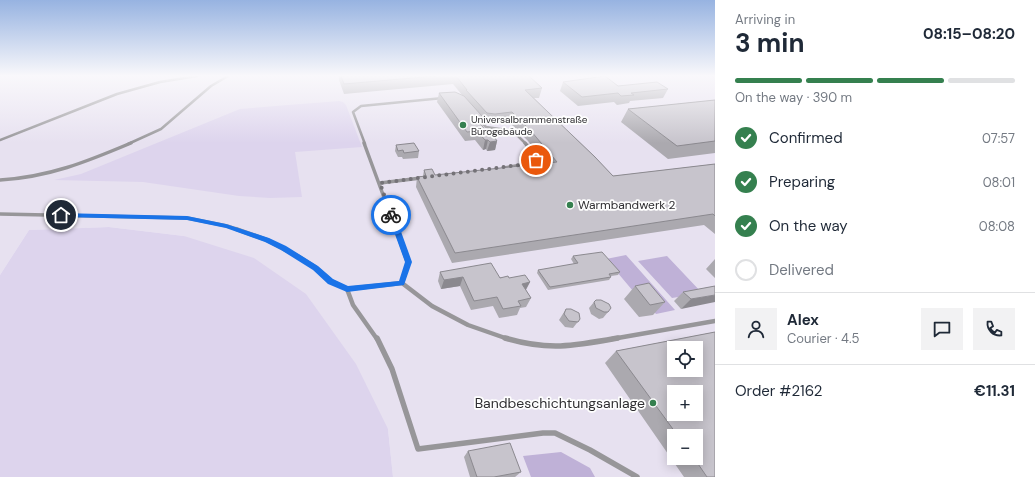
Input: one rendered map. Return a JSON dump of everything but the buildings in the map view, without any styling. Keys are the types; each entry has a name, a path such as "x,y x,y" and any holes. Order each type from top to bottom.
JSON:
{"lane":[{"path":"0,140 106,98"},
{"path":"0,180 30,179 58,173 77,166 154,133 176,117 198,98"},
{"path":"402,283 408,262 380,183 353,115 355,109 361,106 436,98"},
{"path":"476,117 486,127 513,131 536,155 537,158 533,163 496,168"},
{"path":"380,183 427,177"},
{"path":"0,214 187,218 241,230 272,243 305,261 331,282 347,289 402,283 432,306 468,325 521,343 548,346 574,346 715,320"},
{"path":"347,289 353,305 375,335 392,369 418,449 543,433 555,433 590,450 637,477"}],"shaded area":[{"path":"0,98 715,98 715,477 393,477 388,429 184,236 109,227 29,230 0,275"},
{"path":"339,101 346,105 362,147 295,152 302,197 270,198 239,196 143,182 54,180 81,174 240,109"},
{"path":"109,227 184,236 254,258 306,294 356,364 388,429 393,477 0,477 0,275 29,230"},
{"path":"626,255 675,310 656,314 647,304 644,304 606,259"},
{"path":"667,256 702,293 672,298 638,261"},
{"path":"561,452 590,468 595,477 531,477 523,456"}],"way so far":[{"path":"391,215 380,183 527,164 533,163 536,160"}],"place":[{"name":"Universalbrammenstraße Bürogebäude","path":"463,125"},
{"name":"Warmbandwerk 2","path":"570,205"},
{"name":"Bandbeschichtungsanlage","path":"653,403"}],"route":[{"path":"61,215 187,218 226,226 267,240 283,248 316,268 331,282 347,289 402,283 408,262 391,215"}]}
